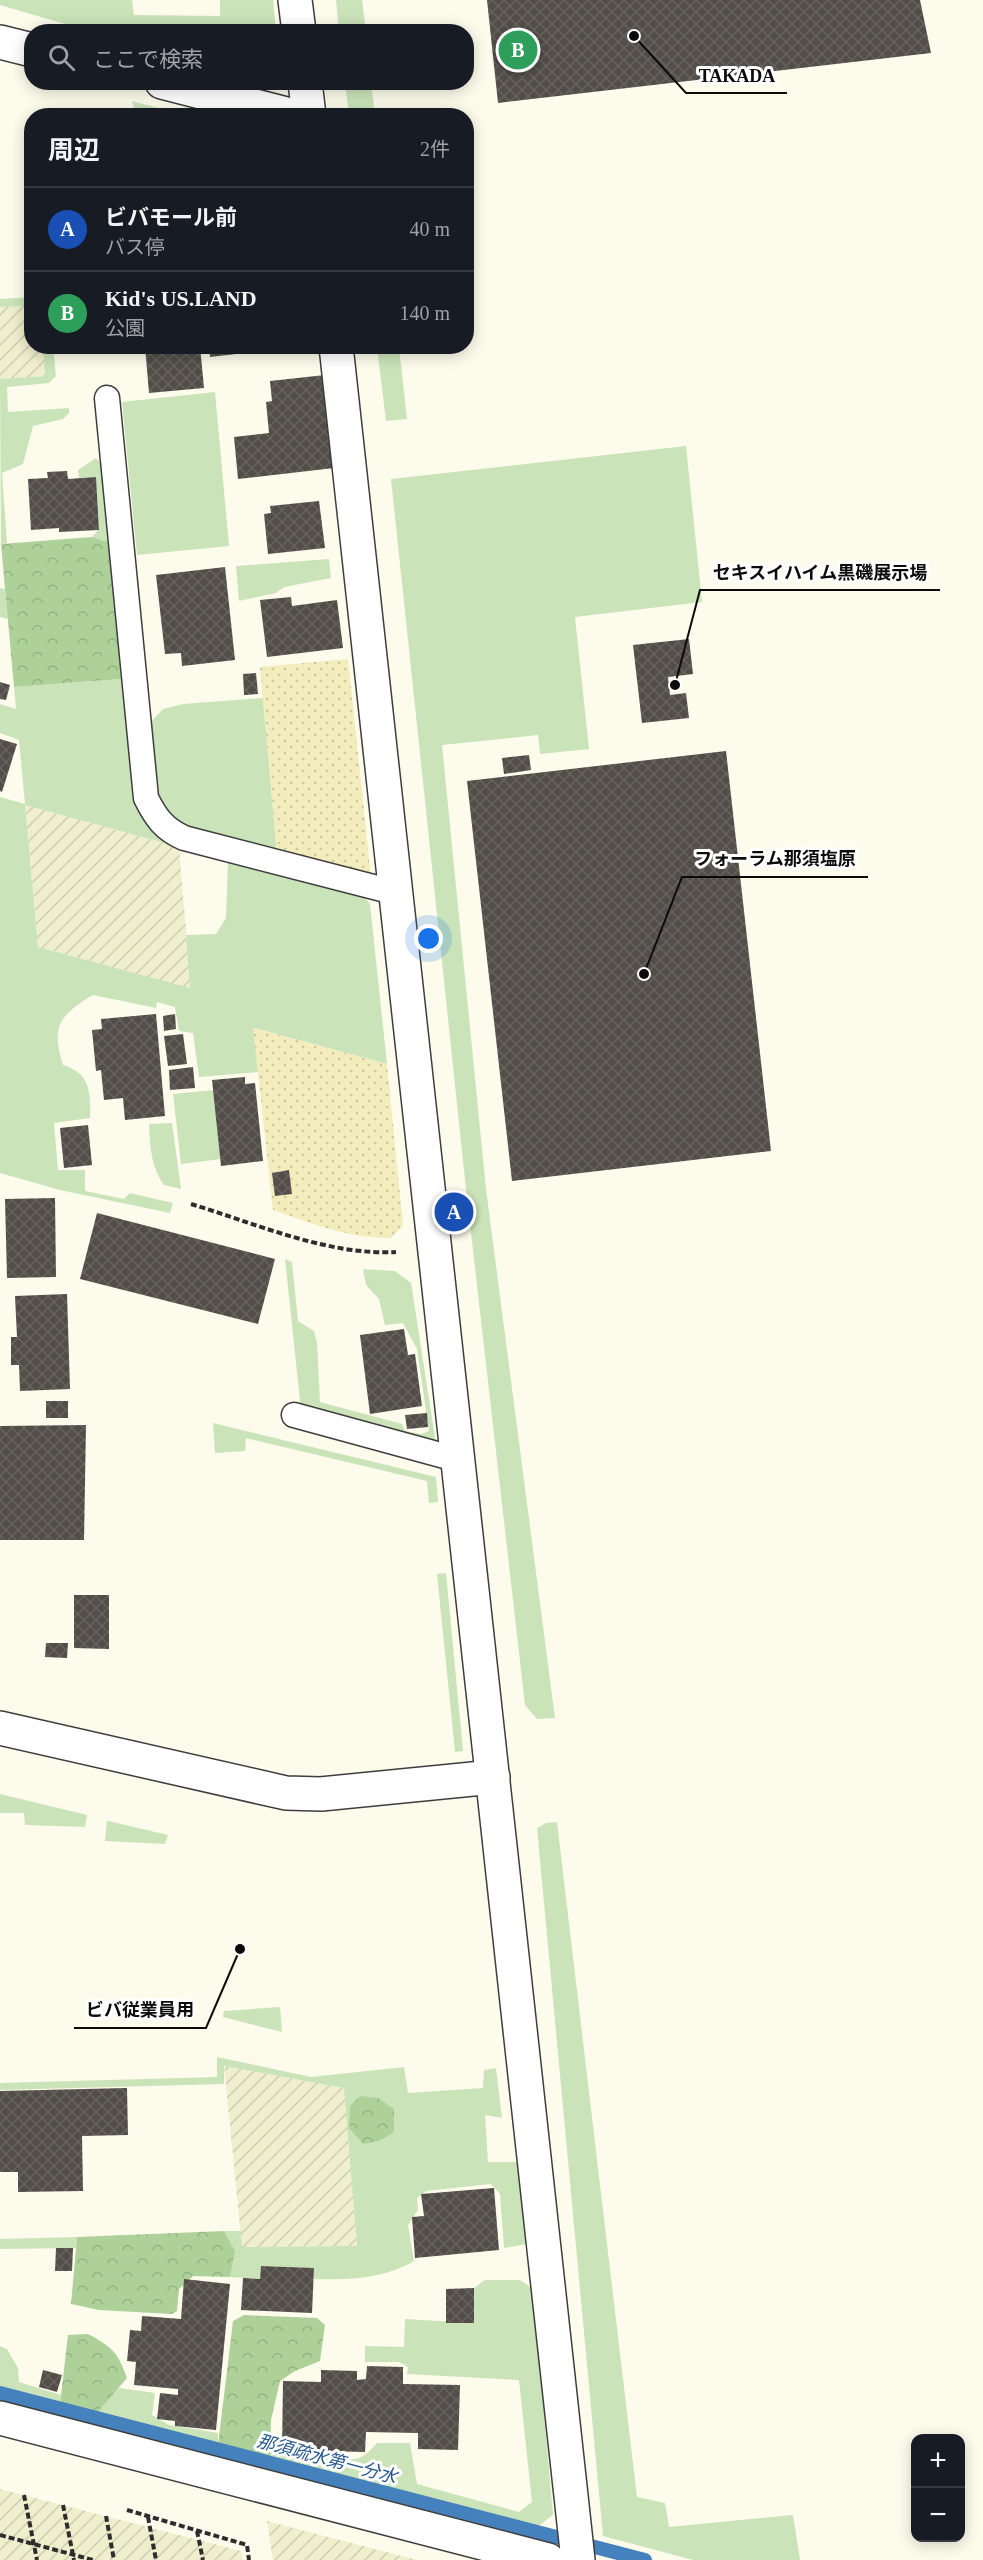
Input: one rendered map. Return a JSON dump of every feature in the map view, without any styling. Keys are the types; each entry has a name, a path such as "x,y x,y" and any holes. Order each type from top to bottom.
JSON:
{"street":[{"path":"295,0 298,24"},
{"path":"0,42 24,48"},
{"path":"193,90 263,108"},
{"path":"306,90 308,108"},
{"path":"337,354 578,2560"},
{"path":"0,1728 286,1792 321,1794 493,1777"},
{"path":"0,2418 542,2559"}],"lane":[{"path":"107,398 146,798 155,818 169,831 184,838 396,893"},
{"path":"294,1415 459,1460"}],"path":[{"path":"190,1204 323,1245 377,1253 435,1250"},
{"path":"24,2495 37,2560"},
{"path":"63,2505 74,2560"},
{"path":"127,2510 247,2545 249,2560"},
{"path":"106,2516 114,2560"},
{"path":"148,2516 156,2560"},
{"path":"197,2531 203,2560"},
{"path":"0,2535 93,2560"}],"green space":[{"path":"0,0 132,0 134,15 220,16 220,0 273,0 275,24 65,24 0,5"},
{"path":"336,0 362,0 365,24 338,24"},
{"path":"346,90 372,90 374,108 348,108"},
{"path":"132,101 158,108 134,108"},
{"path":"24,297 24,306 0,307 0,299"},
{"path":"24,306 24,354 43,354 45,376 0,379 0,307"},
{"path":"43,354 54,354 56,376 49,383 7,387 8,412 69,408 69,413 63,419 33,426 23,464 2,473 7,543 1,544 0,379 45,376"},
{"path":"378,354 400,354 407,419 386,421"},
{"path":"215,392 229,546 137,555 122,402"},
{"path":"686,446 702,602 575,617 589,749 540,754 538,735 442,745 486,1189 555,1718 537,1719 525,1705 466,1189 391,479"},
{"path":"96,458 106,468 111,543 92,537 99,529 96,477 79,478 78,470"},
{"path":"92,537 111,543 121,679 14,687 1,544"},
{"path":"329,559 331,578 284,587 276,593 239,601 236,566"},
{"path":"0,588 5,589 8,619 0,617"},
{"path":"121,679 135,801 147,823 179,847 25,805 38,947 190,988 186,935 216,934 226,918 228,860 361,893 370,904 387,1064 254,1028 258,1072 199,1077 193,1033 179,1031 175,1007 157,1002 156,1008 93,995 81,1002 65,1016 58,1031 58,1041 63,1065 79,1073 87,1085 90,1118 54,1123 58,1170 85,1170 85,1191 124,1199 130,1193 173,1203 170,1213 60,1190 0,1173 0,797 25,804 19,740 0,733 0,704 16,709 14,687"},
{"path":"263,698 277,854 178,825 158,800 149,724 163,709 183,704"},
{"path":"25,805 179,847 191,989 38,947"},
{"path":"214,1090 221,1159 181,1164 173,1094"},
{"path":"172,1123 181,1189 164,1185 156,1171 151,1148 149,1124"},
{"path":"285,1259 292,1262 298,1321 314,1331 317,1343 320,1402 402,1424 405,1431 421,1434 429,1431 417,1349 403,1323 385,1325 379,1299 366,1285 363,1269 395,1271 411,1283 436,1444 301,1410"},
{"path":"213,1423 436,1477 438,1502 429,1503 427,1481 246,1438 245,1451 215,1453"},
{"path":"446,1573 463,1751 455,1752 437,1574"},
{"path":"0,1794 87,1815 85,1827 25,1825 24,1813 0,1813"},
{"path":"107,1821 168,1835 165,1844 105,1841"},
{"path":"557,1822 637,2497 665,2503 669,2527 793,2515 800,2560 693,2560 603,2536 537,1828 546,1823"},
{"path":"280,2007 282,2032 223,2017 224,2011"},
{"path":"217,2057 311,2077 404,2067 408,2093 483,2088 484,2070 496,2068 502,2118 485,2115 488,2162 519,2162 527,2244 504,2248 500,2194 491,2184 426,2191 417,2198 418,2210 408,2225 414,2261 402,2267 365,2277 314,2279 314,2268 261,2266 260,2279 230,2277 234,2251 224,2231 241,2231 242,2247 357,2246 344,2088 224,2066 224,2084 0,2090 0,2083 217,2077"},
{"path":"224,2066 345,2088 357,2246 242,2247"},
{"path":"360,2096 378,2098 394,2109 394,2132 379,2141 363,2144 349,2128 350,2106"},
{"path":"224,2231 235,2251 230,2277 193,2276 179,2289 177,2311 172,2314 99,2310 71,2304 77,2237"},
{"path":"77,2237 76,2248 0,2249 0,2239"},
{"path":"485,2280 520,2280 533,2289 553,2515 536,2528 270,2458 270,2450 352,2460 364,2455 377,2443 410,2443 417,2484 519,2512 532,2502 519,2380 407,2374 408,2367 399,2362 365,2362 365,2346 404,2347 405,2319 474,2323 474,2288"},
{"path":"244,2315 317,2318 325,2325 320,2361 295,2371 280,2381 271,2420 270,2458 218,2445 233,2321"},
{"path":"88,2334 113,2351 127,2378 96,2414 60,2404 68,2335"},
{"path":"0,2346 7,2349 18,2368 19,2382 61,2395 60,2404 0,2388"},
{"path":"119,2388 155,2393 152,2415 169,2425 218,2433 218,2445 96,2414"},
{"path":"0,2489 241,2551 243,2560 0,2560"},
{"path":"267,2521 417,2560 273,2560"}],"sand":[{"path":"348,659 371,877 277,854 260,667"},
{"path":"253,1028 387,1064 403,1225 391,1238 376,1238 331,1229 273,1210","holes":["289,1170 292,1194 276,1196 272,1173"]}],"building":[{"path":"487,0 920,0 931,53 498,103"},
{"path":"146,354 201,354 204,388 149,393"},
{"path":"210,354 236,354 210,357"},
{"path":"325,375 334,468 238,479 234,437 269,433 266,402 272,401 270,381"},
{"path":"67,471 68,479 96,477 99,530 59,532 59,528 31,530 28,479 48,478 47,472"},
{"path":"319,501 325,548 268,554 264,514 271,513 270,506"},
{"path":"225,567 235,660 182,666 181,653 165,654 156,575"},
{"path":"291,597 292,606 337,600 343,648 267,657 260,600"},
{"path":"689,639 693,674 668,677 670,695 686,693 689,718 642,723 633,645"},
{"path":"256,673 258,694 244,695 243,674"},
{"path":"0,682 10,685 6,700 0,699"},
{"path":"0,739 17,744 2,792 0,791"},
{"path":"726,751 771,1151 512,1181 467,781"},
{"path":"529,755 531,770 504,774 502,758"},
{"path":"156,1014 165,1116 125,1120 123,1098 104,1100 101,1070 96,1071 92,1030 102,1029 101,1019"},
{"path":"175,1014 176,1029 164,1031 163,1016"},
{"path":"183,1034 187,1064 168,1066 164,1036"},
{"path":"193,1067 195,1088 170,1090 169,1070"},
{"path":"245,1077 245,1084 255,1083 263,1161 221,1166 212,1080"},
{"path":"88,1125 92,1165 64,1168 60,1128"},
{"path":"289,1170 292,1194 275,1196 272,1173"},
{"path":"55,1198 56,1277 7,1278 5,1199"},
{"path":"97,1213 275,1259 258,1324 80,1279"},
{"path":"67,1294 70,1389 20,1391 19,1365 11,1365 11,1337 17,1337 15,1296"},
{"path":"404,1329 408,1355 415,1354 422,1406 370,1414 360,1335"},
{"path":"46,1401 68,1401 68,1418 46,1418"},
{"path":"427,1413 428,1427 407,1429 405,1415"},
{"path":"86,1425 84,1540 0,1540 0,1426"},
{"path":"74,1595 109,1595 109,1649 74,1648"},
{"path":"46,1643 68,1643 67,1658 45,1657"},
{"path":"127,2088 128,2135 82,2136 83,2191 18,2192 18,2172 0,2172 0,2091"},
{"path":"494,2188 499,2250 415,2258 412,2217 424,2216 421,2194"},
{"path":"56,2248 73,2248 72,2271 55,2271"},
{"path":"261,2266 314,2268 312,2313 241,2310 243,2278 260,2279"},
{"path":"184,2279 230,2284 216,2430 175,2426 175,2421 157,2419 160,2393 178,2395 178,2389 134,2385 136,2362 127,2361 130,2330 141,2331 142,2316 181,2319"},
{"path":"474,2288 474,2323 446,2323 446,2289"},
{"path":"367,2366 403,2367 403,2384 460,2385 458,2450 418,2449 418,2433 366,2432 365,2452 282,2450 283,2381 321,2382 321,2370 357,2371 357,2380 366,2379"},
{"path":"43,2370 62,2375 57,2392 39,2387"}],"waterway":[{"name":"那須疏水第一分水","path":"0,2393 645,2560"}],"place":[{"name":"TAKADA","path":"634,36"},
{"name":"Kid's US.LAND","path":"518,50"},
{"name":"セキスイハイム黒磯展示場","path":"675,685"},
{"name":"フォーラム那須塩原","path":"644,974"},
{"name":"ビバモール前","path":"454,1212"},
{"name":"ビバ従業員用","path":"240,1949"}]}
